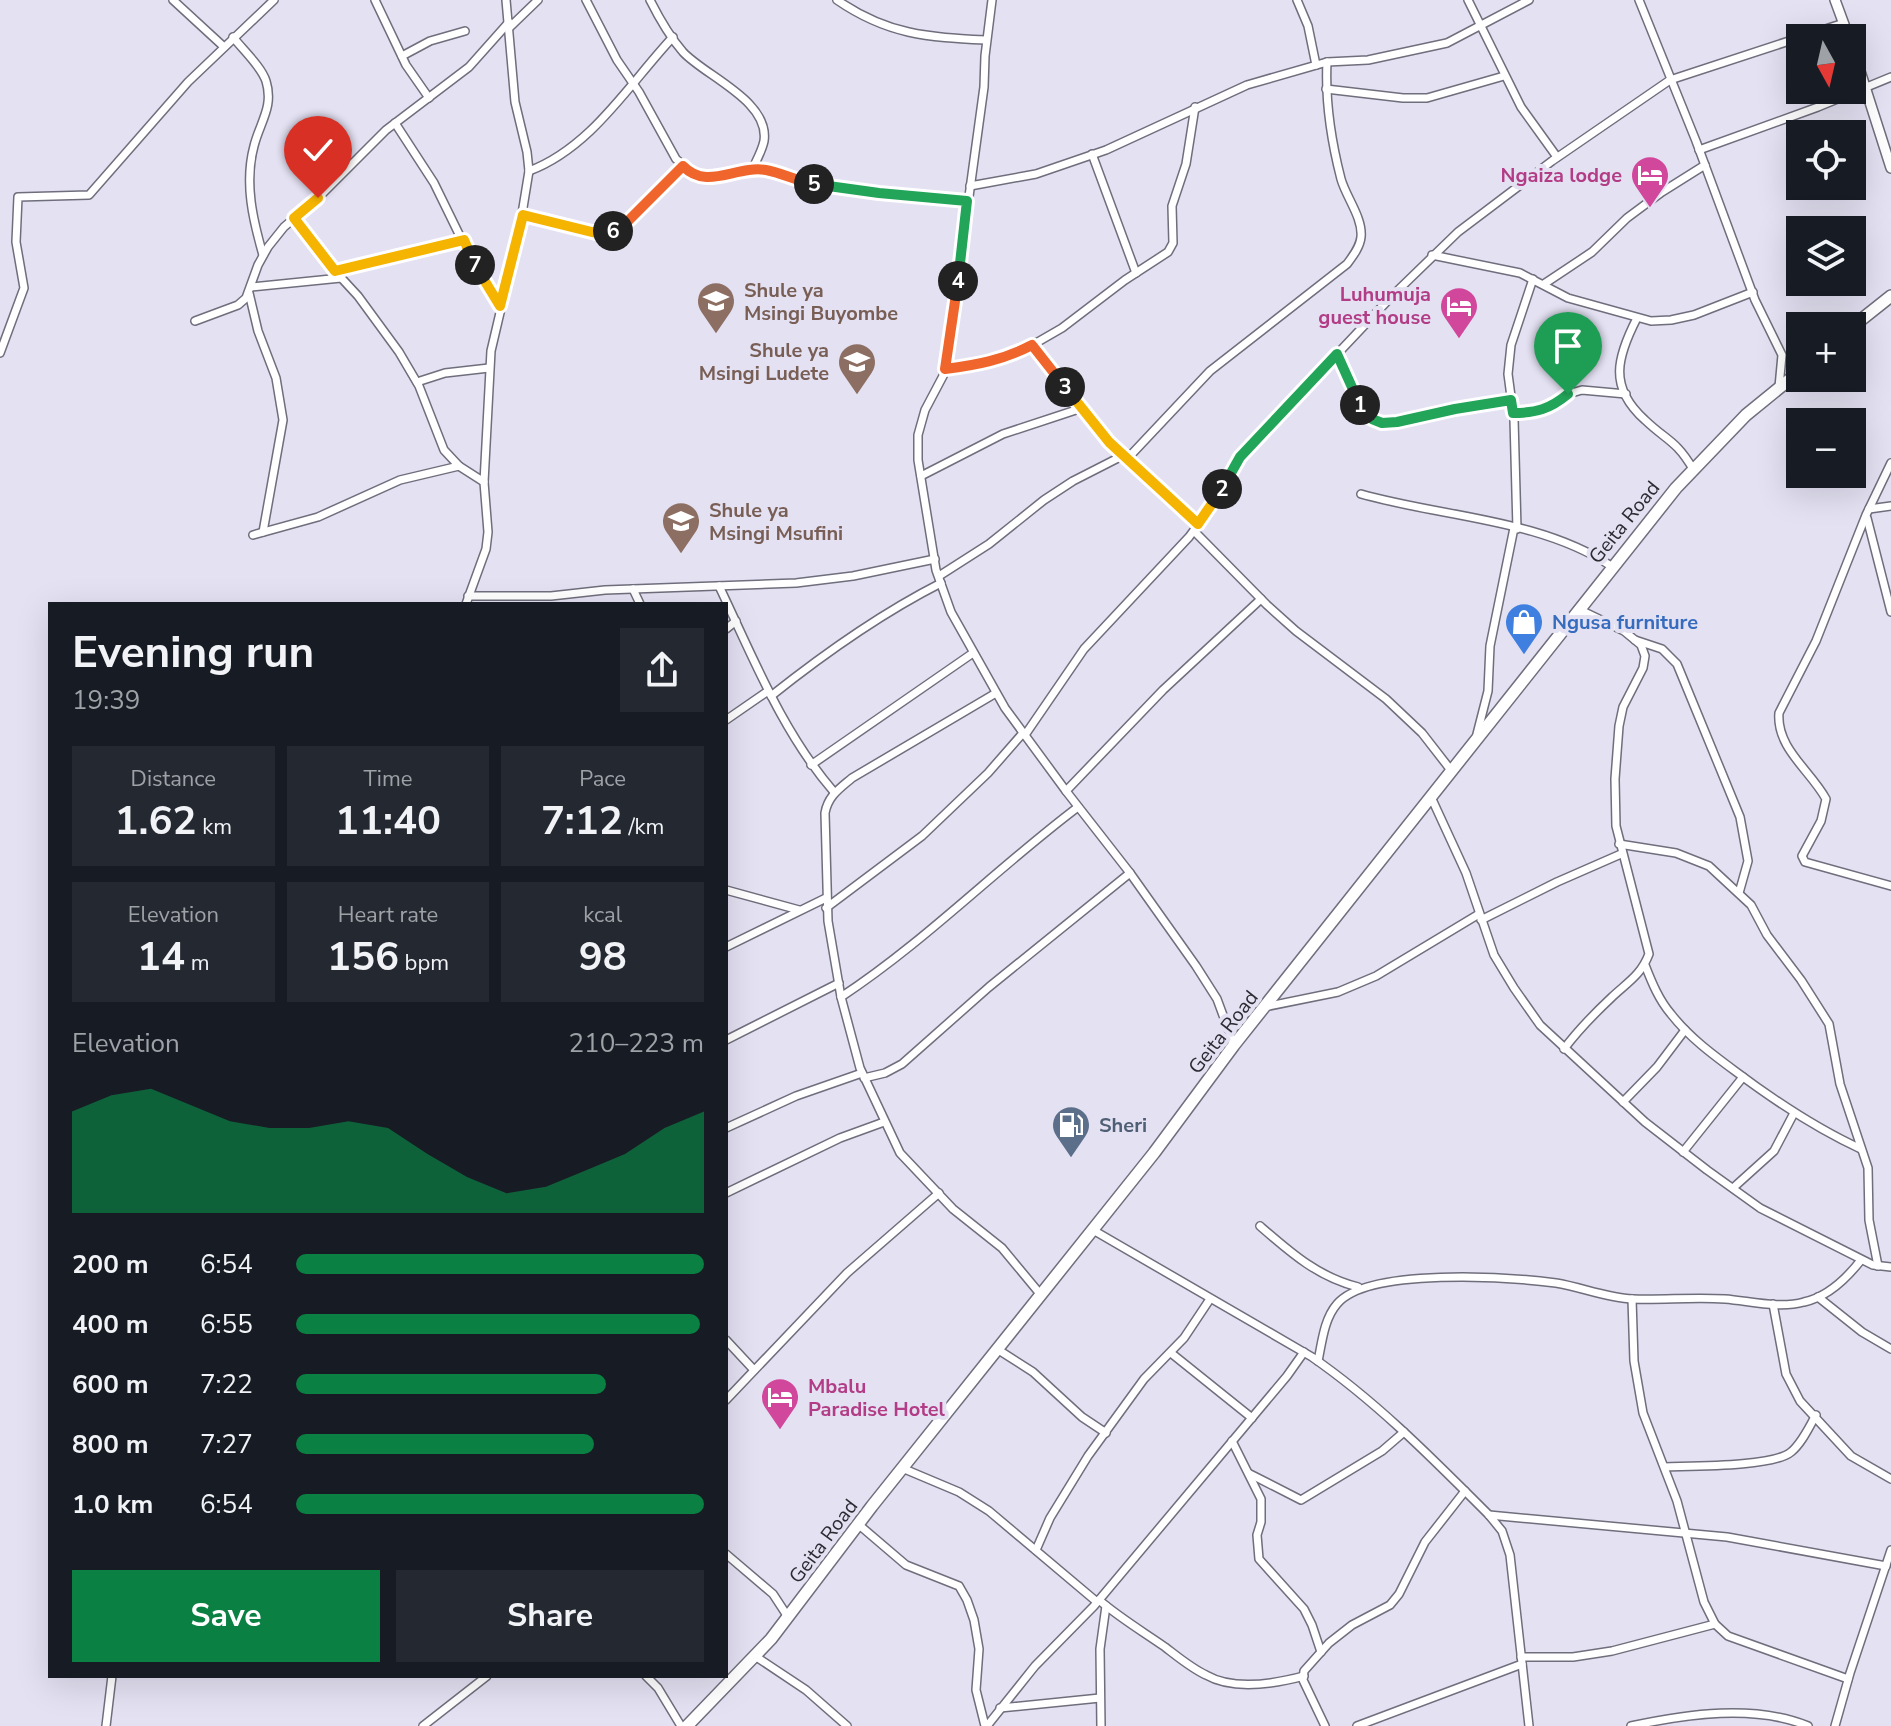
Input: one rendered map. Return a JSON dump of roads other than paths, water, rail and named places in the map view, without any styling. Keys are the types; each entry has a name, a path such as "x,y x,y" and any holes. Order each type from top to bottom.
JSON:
{"highway":[{"path":"1866,316 1891,296"},
{"name":"Geita Road","path":"684,1726 755,1656 788,1617 1611,566 1693,469 1746,415 1786,382"}],"main road":[{"path":"1835,0 1844,23"},
{"path":"1867,88 1891,168"}],"street":[{"path":"173,0 223,46"},
{"path":"0,353 24,288 16,242 18,197 89,195 188,82 274,0"},
{"path":"375,0 402,56 429,98"},
{"path":"506,0 515,102 529,171 523,215 500,306 489,368 484,482 488,532 486,549 467,600 633,589 796,583 853,576 935,559"},
{"path":"195,321 238,305 250,290 263,255 284,227 395,123 469,67 538,0"},
{"path":"586,0 617,60 683,166 699,178 765,170 796,181 866,192 967,201"},
{"path":"650,0 684,54 727,84 756,113 764,138 752,170"},
{"path":"837,0 861,16 910,33 986,40"},
{"path":"992,0 984,87 945,369 925,410 918,435 921,476 935,559 951,612 996,693 1130,873 1217,999 1234,1045"},
{"path":"1297,0 1308,26 1316,65"},
{"path":"1468,0 1504,76 1528,118 1557,157"},
{"path":"970,186 1036,174 1092,154 1247,85 1327,62 1368,60 1447,43 1529,0"},
{"path":"1639,0 1767,327 1782,355 1779,387"},
{"path":"826,908 922,836 988,773 1024,734 1084,649 1196,528 1240,457 1432,255 1458,232 1557,157 1670,80 1844,23"},
{"path":"402,56 430,41 465,31"},
{"path":"233,37 265,77 269,93 269,107 254,146 249,178 254,226 263,255"},
{"path":"529,171 552,163 572,148 673,37"},
{"path":"728,719 940,580 1073,481 1126,457 1210,371 1347,264 1357,251 1361,227 1342,182 1327,113 1327,62"},
{"path":"1326,89 1427,98 1504,76"},
{"path":"1699,150 1891,77"},
{"path":"945,369 982,365 1006,358 1032,345 1062,328 1136,273 1163,257 1172,247 1172,206 1186,164 1195,107"},
{"path":"395,123 434,183 479,275 500,306"},
{"path":"1092,154 1136,273"},
{"path":"1544,284 1592,252 1627,218 1662,192 1705,165"},
{"path":"523,215 600,234 613,231 626,223 683,166"},
{"path":"294,218 392,342 417,382 444,450 459,466 484,482"},
{"path":"335,271 464,240"},
{"path":"1432,255 1520,273 1568,298 1637,318 1671,320 1694,315 1753,292"},
{"path":"250,290 341,278"},
{"path":"1476,737 1488,691 1490,646 1516,528 1513,413 1508,374 1511,345 1533,279"},
{"path":"250,290 258,331 276,378 283,420 263,532"},
{"path":"1637,318 1620,353 1619,368 1626,394 1646,422 1681,448 1693,469"},
{"path":"1032,345 1109,442 1196,528 1261,599 1296,631 1386,699 1422,733 1450,769"},
{"path":"1337,354 1358,404 1372,419 1382,423 1511,400"},
{"path":"417,382 445,373 489,368"},
{"path":"1513,413 1534,413 1550,408 1568,394 1582,390 1626,394"},
{"path":"921,476 1003,434 1082,408"},
{"path":"1891,463 1830,609 1779,713 1778,723 1788,747 1826,799 1821,821 1802,856 1805,862 1891,886"},
{"path":"253,535 318,517 400,480 459,466"},
{"path":"1361,494 1516,528 1587,550 1611,566"},
{"path":"1868,512 1891,506"},
{"path":"1868,512 1891,612"},
{"path":"719,586 727,602"},
{"path":"633,589 639,602"},
{"path":"1066,791 1163,690 1261,599"},
{"path":"728,605 770,694 811,765 834,792"},
{"path":"1564,1049 1577,1031 1635,979 1649,954 1647,937 1619,844 1615,779 1623,707 1643,668 1645,656 1641,645 1624,631 1578,609"},
{"path":"728,627 736,621"},
{"path":"1634,640 1662,649 1677,664 1740,817 1748,861 1739,893"},
{"path":"811,765 973,653"},
{"path":"996,693 852,778 834,792 827,802 825,813 826,908 841,997 863,1076 900,1153 953,1209 1002,1248 1041,1295"},
{"path":"1430,795 1466,873 1494,955 1540,1025 1623,1102 1683,1152 1760,1208 1861,1260 1891,1267"},
{"path":"841,997 886,967 1038,837 1078,807"},
{"path":"1619,844 1653,847 1709,866 1751,905 1767,935 1829,1024 1840,1084 1868,1168 1869,1220 1878,1266"},
{"path":"1264,1007 1338,992 1376,976 1480,917 1621,854"},
{"path":"728,1127 796,1096 863,1076 885,1073 902,1064 989,987 1130,873"},
{"path":"728,891 799,910"},
{"path":"728,946 826,898"},
{"path":"1645,965 1654,990 1685,1030 1794,1113 1825,1133 1861,1149"},
{"path":"728,1039 839,983"},
{"path":"1623,1102 1657,1067 1685,1030"},
{"path":"1683,1152 1743,1077"},
{"path":"1733,1188 1774,1151 1794,1113"},
{"path":"728,1192 840,1138 884,1122"},
{"path":"728,1398 847,1273 939,1193"},
{"path":"1260,1226 1316,1271 1331,1280 1360,1288"},
{"path":"1093,1230 1345,1379 1489,1515 1502,1531 1510,1555 1529,1726"},
{"path":"1318,1361 1324,1328 1336,1305 1351,1291 1373,1284 1420,1277 1517,1279 1558,1283 1632,1299 1802,1303 1818,1297 1849,1276 1861,1260"},
{"path":"1818,1297 1862,1332 1891,1349"},
{"path":"1036,1550 1065,1492 1088,1456 1144,1379 1171,1353 1210,1299"},
{"path":"1632,1299 1636,1386 1643,1413 1665,1467 1704,1602 1715,1624 1738,1641 1848,1679"},
{"path":"1773,1304 1786,1374 1800,1401 1851,1456 1891,1479"},
{"path":"728,1342 754,1370"},
{"path":"997,1349 1033,1372 1082,1417 1106,1433"},
{"path":"986,1726 1035,1666 1101,1603 1304,1352"},
{"path":"1171,1353 1252,1418"},
{"path":"1665,1467 1735,1464 1783,1457 1798,1445 1816,1415"},
{"path":"1250,1474 1301,1500 1382,1451 1404,1432"},
{"path":"1232,1441 1261,1499 1261,1522 1257,1535 1259,1559 1304,1609 1321,1652"},
{"path":"902,1468 959,1492 989,1511 1101,1603 1208,1677 1242,1684 1285,1681 1304,1676"},
{"path":"1325,1726 1303,1680 1304,1671 1352,1625 1390,1605 1399,1594 1425,1542 1465,1491"},
{"path":"1489,1515 1727,1537 1887,1573"},
{"path":"858,1524 906,1565 959,1586 974,1620 979,1649 976,1690 986,1726"},
{"path":"1835,1726 1848,1679 1887,1573 1891,1550"},
{"path":"728,1556 773,1594 788,1617"},
{"path":"1101,1603 1101,1726"},
{"path":"1357,1726 1521,1661 1612,1651 1715,1624"},
{"path":"755,1656 806,1690 847,1726"},
{"path":"106,1726 112,1678"},
{"path":"423,1726 484,1678"},
{"path":"648,1678 684,1726"},
{"path":"1000,1708 1100,1698"},
{"path":"1631,1726 1743,1713 1772,1715 1808,1726"}],"place":[{"name":"Ngaiza lodge","path":"1650,209"},
{"name":"Shule ya Msingi Buyombe","path":"716,335"},
{"name":"Luhumuja guest house","path":"1459,340"},
{"name":"Shule ya Msingi Ludete","path":"857,396"},
{"name":"Shule ya Msingi Msufini","path":"681,555"},
{"name":"Ngusa furniture","path":"1524,656"},
{"name":"Sheri","path":"1071,1159"},
{"name":"Mbalu Paradise Hotel","path":"780,1431"}]}
